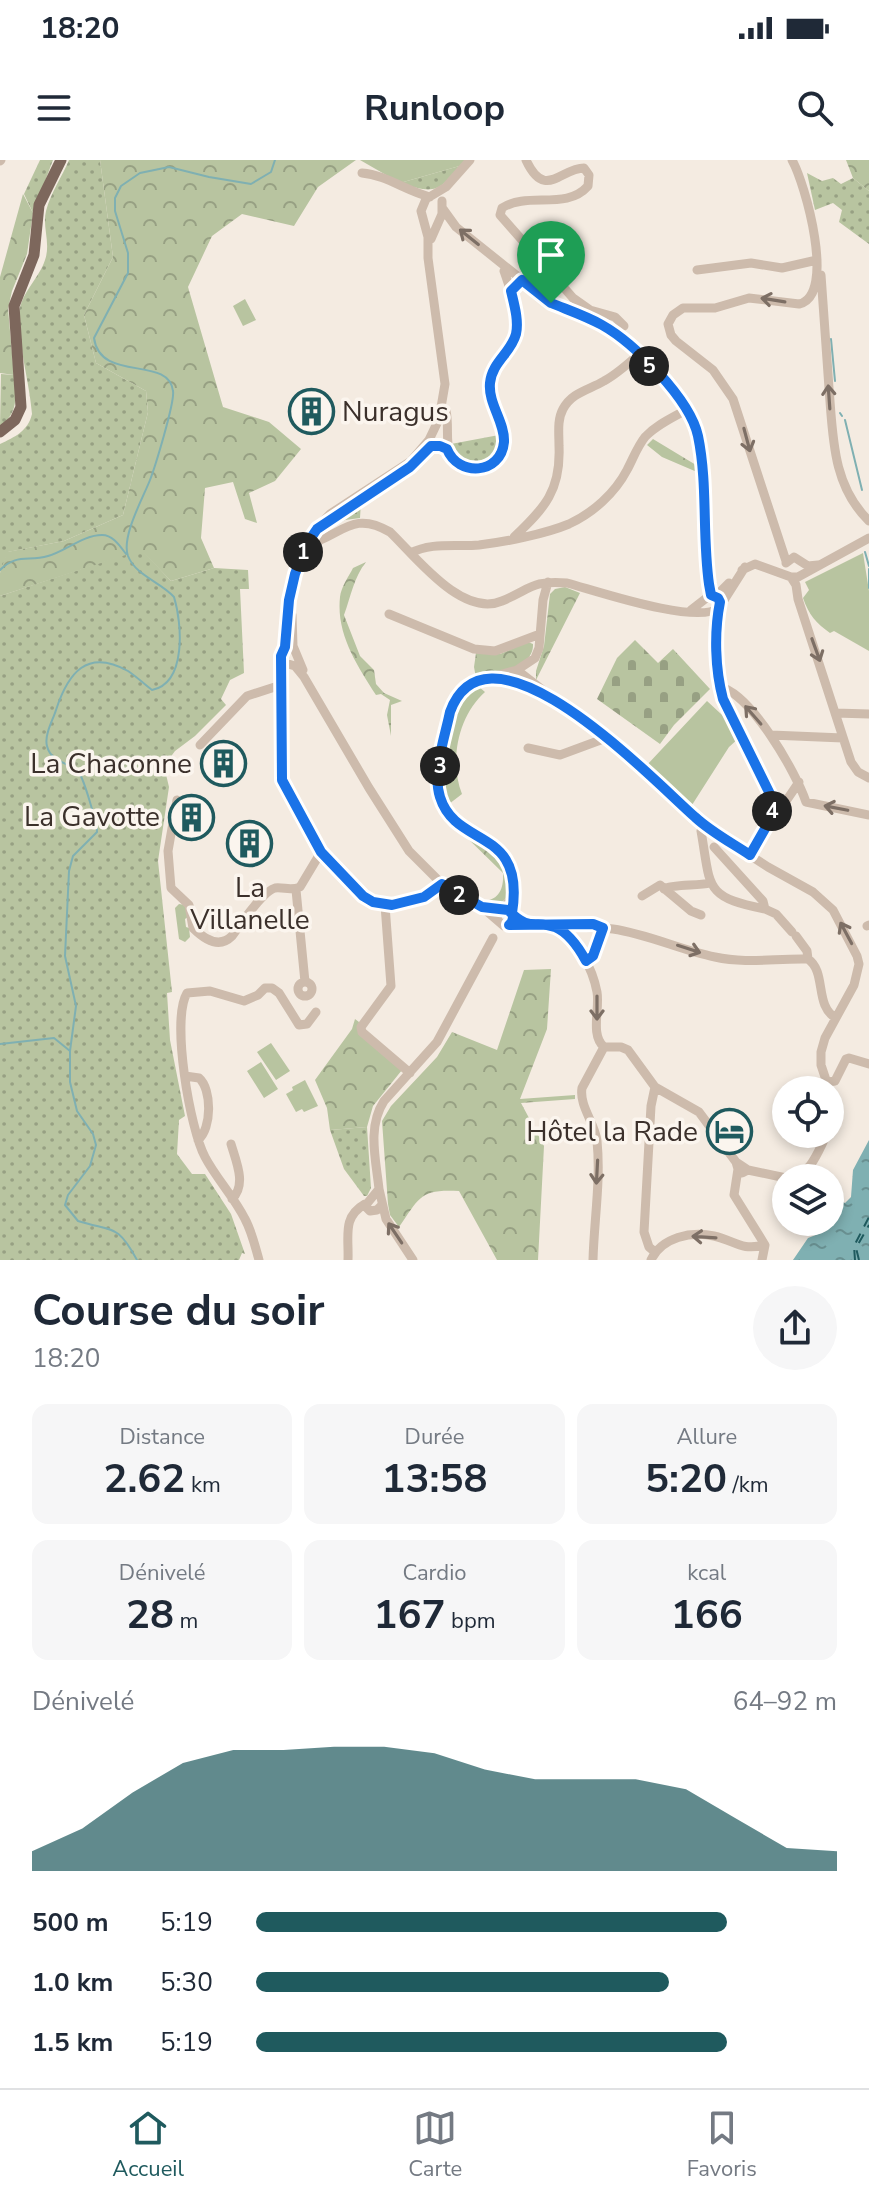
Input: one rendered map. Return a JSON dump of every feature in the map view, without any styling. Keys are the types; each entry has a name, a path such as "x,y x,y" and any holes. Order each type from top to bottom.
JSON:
{"main road":[{"path":"0,432 15,420 21,407 14,306 34,255 39,205 61,160"}],"street":[{"path":"405,189 423,215 433,223 438,204 472,160"},
{"path":"526,160 532,171 544,180 555,181 580,168 589,175 588,186 575,196 514,202 502,208 500,215 573,298 639,354 686,410 698,434 720,687 771,796 772,812 765,833 750,855"},
{"path":"792,160 800,174 811,217 817,260 815,289 805,303"},
{"path":"362,173 377,174 438,204 456,227 551,303 589,314 615,317 624,326"},
{"path":"438,204 424,203 423,215 445,384 440,431 450,456 474,470 492,464 503,449 504,437 492,402 490,381 516,334 517,322 504,271 506,268"},
{"path":"317,529 410,467 440,431 449,384 431,242 438,204"},
{"path":"697,270 751,263 782,268 817,260"},
{"path":"817,260 833,451 846,491 855,507 869,521"},
{"path":"511,291 522,280"},
{"path":"823,319 816,305 749,298 715,308 683,308 673,315 668,324 676,341 713,370 733,399 796,585 843,738 856,769 869,778"},
{"path":"514,537 549,501 555,489 559,468 558,423 567,403 616,373 639,354"},
{"path":"411,553 422,548 481,545 553,529 590,512 618,485 646,436 686,410"},
{"path":"440,431 411,461 330,514 306,545 293,584 289,656 281,682 282,780 321,852 363,896 385,905 428,896 442,884"},
{"path":"427,449 437,445 446,448"},
{"path":"306,545 356,523 377,525 390,532 456,595 478,604 502,601 527,586 544,582 567,583 674,612 688,612 714,604 745,567 755,564 790,570 804,569 803,563"},
{"path":"317,529 326,534 335,532"},
{"path":"790,570 821,564 869,540"},
{"path":"790,570 797,558 808,566 821,564"},
{"path":"714,604 745,567"},
{"path":"530,685 540,634 544,582"},
{"path":"389,614 474,649 495,651 540,634"},
{"path":"289,656 409,851 442,884 505,918 526,924 643,934 714,957 755,962 779,958 808,959"},
{"path":"348,1260 350,1215 374,1204 379,1189 375,1119 384,1101 437,1042 505,918 514,895 512,871 503,855 457,821 447,811 439,795 438,774 454,703 469,686 517,670 535,658"},
{"path":"517,670 530,685"},
{"path":"493,678 530,685 548,695 606,738 704,825 813,892 829,906 859,964 854,985 821,1052 821,1065 826,1076"},
{"path":"200,745 250,694 281,682"},
{"path":"720,687 732,691 771,735 805,798"},
{"path":"835,713 869,714"},
{"path":"771,735 843,738"},
{"path":"528,748 560,755 606,738"},
{"path":"772,812 780,810 799,782"},
{"path":"787,800 805,798 868,816"},
{"path":"177,800 168,851 171,888 189,905 193,928 215,943 226,942 266,892 275,888 296,890 303,884 321,852"},
{"path":"704,825 701,831 710,883 716,892 730,900 776,914 807,951 808,959 816,967 825,1008 836,1018"},
{"path":"714,847 763,901 765,909"},
{"path":"664,889 669,885 690,887 710,883"},
{"path":"642,896 658,884 701,915"},
{"path":"296,890 305,982"},
{"path":"385,905 391,986 361,1027 362,1032 410,1073"},
{"path":"554,926 575,944 586,961 596,990 597,1036 604,1047"},
{"path":"586,961 593,956 608,929"},
{"path":"259,1260 248,1226 205,1157 198,1140 180,1038 182,1006 187,993 210,991 244,1001 265,988 272,988 279,993 299,1025 307,1024 316,1012"},
{"path":"604,1047 628,1050 655,1087 699,1112 736,1162 748,1170 772,1175"},
{"path":"593,1260 598,1148 594,1127 581,1095 604,1047"},
{"path":"840,1076 846,1059 869,1064"},
{"path":"185,1076 195,1076 205,1084 208,1124 205,1134 198,1140"},
{"path":"655,1087 651,1103 644,1232 653,1256 663,1244 692,1235 716,1237 750,1248 765,1245"},
{"path":"231,1144 240,1188 232,1199"},
{"path":"736,1162 738,1169 734,1195 765,1245 762,1260"},
{"path":"737,1178 748,1170"},
{"path":"374,1204 413,1260"}],"green space":[{"path":"40,160 53,160 33,213 24,194"},
{"path":"69,160 100,160 113,257 84,315 96,363 146,391 148,412 123,515 64,541 8,552 0,573 0,444 24,429 32,414 20,338 20,307 45,260 46,211"},
{"path":"100,160 356,160 318,187 294,226 242,214 212,236 188,287 223,407 269,422 301,449 275,481 249,493 257,523 245,519 233,482 205,488 201,538 214,568 171,581 141,550 0,596 0,573 7,552 64,541 123,515 148,412 146,391 96,363 84,315 113,257"},
{"path":"360,160 466,160 463,165 400,183"},
{"path":"846,160 869,160 869,191 853,178"},
{"path":"463,165 436,188 422,189 400,183"},
{"path":"807,173 822,181 833,178 841,184 853,178 869,191 869,244 839,222 842,210 833,203 815,210"},
{"path":"23,194 33,213 27,254 8,309 14,375 0,373 0,277"},
{"path":"245,299 256,320 243,326 233,306"},
{"path":"1,374 14,375 15,396 10,415 0,426"},
{"path":"499,435 494,455 481,463 465,460 451,444"},
{"path":"653,439 696,465 697,472 662,457 647,445"},
{"path":"361,502 360,518 345,520 324,531 340,515"},
{"path":"141,549 171,581 214,568 248,570 249,589 240,589 244,673 230,680 221,699 226,705 175,751 164,766 169,787 158,861 172,992 167,993 170,1040 185,1116 179,1120 177,1154 192,1174 205,1174 231,1214 245,1254 242,1253 239,1260 0,1260 0,596"},
{"path":"863,553 869,591 869,651 825,629 810,614 803,598 809,590 805,582"},
{"path":"366,562 344,615 360,656 374,670 376,684 384,693 402,701 391,705 391,736 387,715 390,700 381,694 376,695 349,649 341,624 342,589 353,568"},
{"path":"565,587 580,593 536,680 544,646 550,594 555,589"},
{"path":"635,640 658,663 673,649 710,689 674,725 660,744 597,699 617,658"},
{"path":"528,642 533,644 532,652 520,664 476,678 476,653 500,654"},
{"path":"478,686 485,692 468,713 458,740 456,768 462,794 449,804 443,779 455,713 463,697"},
{"path":"707,701 734,726 739,738 729,747 692,805 646,766"},
{"path":"459,826 490,847 500,858 510,881 504,901 489,904 479,901 486,901 498,894 503,873 457,828"},
{"path":"179,904 185,905 188,917 185,919 190,937 185,942 179,939 175,908"},
{"path":"551,969 547,1029 520,1099 575,1095 575,1099 521,1103 544,1146 538,1260 497,1260 459,1191 436,1192 422,1197 399,1227 390,1215 388,1204 382,1121 391,1106 437,1057 452,1032 497,1050 524,970"},
{"path":"355,1019 359,1022 358,1028 402,1070 373,1106 367,1127 330,1130 327,1108 315,1080 352,1029"},
{"path":"271,1043 290,1071 276,1080 257,1052"},
{"path":"261,1062 278,1089 264,1098 247,1071"},
{"path":"305,1080 318,1106 296,1112 286,1094"},
{"path":"367,1127 371,1188 364,1196 344,1169 330,1130"}],"water":[{"path":"869,1140 869,1260 793,1260 808,1238 844,1236 844,1202 851,1197 853,1170"}],"waterway":[{"path":"137,1260 119,1234 78,1221 65,1205 68,1195 90,1166 96,1145 93,1134 77,1111 70,1082 70,1051 76,1006 65,956 69,871 73,856 97,832 79,773 52,756 46,742 61,697 73,675 81,668 90,663 114,665 128,671 152,690 163,685 176,664 180,636 174,597 137,569 128,556 127,548 130,528 160,449 173,391 169,380 160,374 108,360 99,352 94,338 128,273 128,253 115,211 115,198 121,186 140,173 169,167 251,184 271,172 275,160"},
{"path":"831,339 835,381"},
{"path":"845,420 862,490"},
{"path":"0,570 12,561 48,556 81,540 102,535 110,537 126,554"},
{"path":"865,552 869,566"},
{"path":"869,569 869,588"},
{"path":"0,1044 54,1038 70,1051"}],"ferry route":[{"path":"855,1260 854,1246 869,1217"},
{"path":"859,1260 856,1248 869,1225"}],"place":[{"name":"Nuragus","path":"311,412"},
{"name":"La Chaconne","path":"223,764"},
{"name":"La Gavotte","path":"191,817"},
{"name":"La Villanelle","path":"250,844"},
{"name":"Hôtel la Rade","path":"729,1132"}],"route":[{"path":"551,303 522,280 511,291 516,334 498,361 490,381 494,410 504,437 503,449 492,464 474,470 466,468 450,456 447,449 431,446 398,476 317,529 306,545 289,600 285,647 281,656 282,780 321,852 367,899 392,905 428,896 442,884 482,907 508,910 512,913 513,916 526,924 554,926 575,944 586,961 593,956 603,928 593,924 554,926 509,925 513,919 512,913 514,895 509,863 493,845 457,821 442,802 438,774 450,712 465,689 477,681 493,678 548,695 642,767 709,829 750,855 765,833 772,812 771,796 720,687 717,638 720,602 711,595 709,584 703,475 698,434 692,419 676,396 620,337 588,318 551,303"}]}
